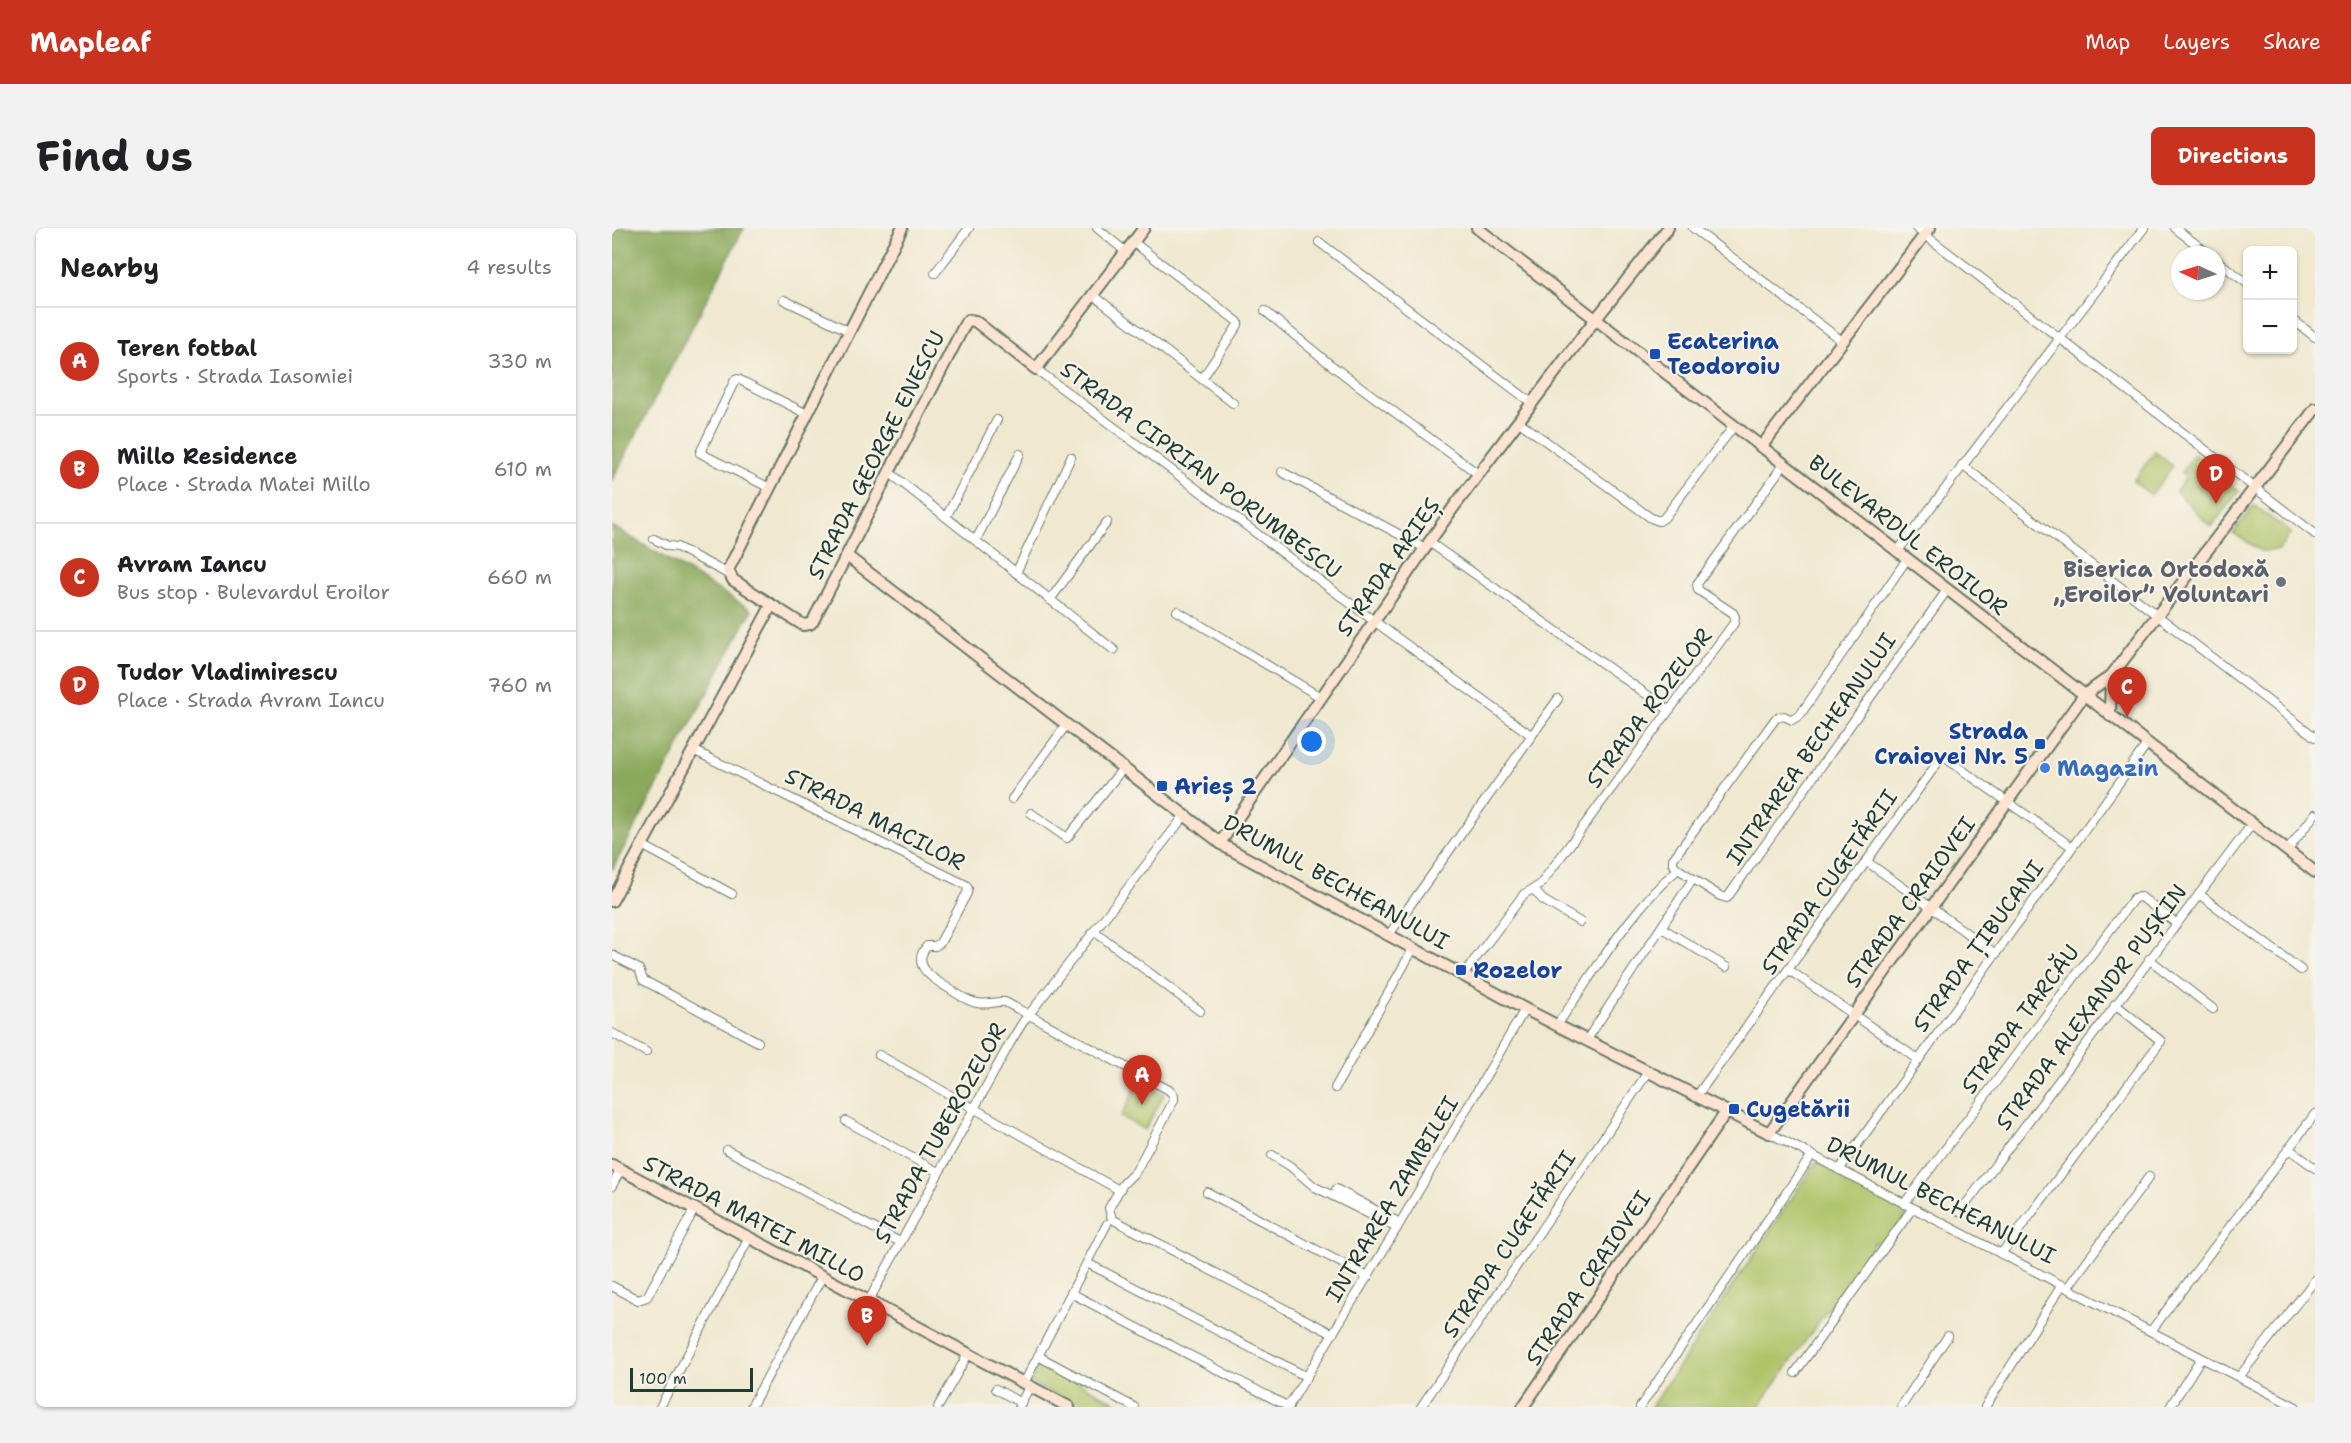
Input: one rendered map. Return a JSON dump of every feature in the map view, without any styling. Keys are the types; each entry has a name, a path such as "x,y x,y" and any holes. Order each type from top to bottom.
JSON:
{"street":[{"path":"654,539 668,546 677,547 728,574 729,566 902,228"},
{"path":"934,273 969,228"},
{"path":"1097,228 1126,252"},
{"path":"1036,369 1144,228"},
{"name":"BULEVARDUL EROILOR","path":"1477,228 2315,872"},
{"name":"STRADA ARIEȘ","path":"1220,843 1478,474 1668,228"},
{"path":"1694,228 1842,341"},
{"path":"1557,1025 1639,911 1678,869 1673,864 1673,859 1776,718 1784,716 1792,720 1800,715 1962,465 2144,228"},
{"path":"2175,228 2198,246"},
{"path":"1761,447 1924,230 2315,534"},
{"path":"1133,242 1238,322 1202,379"},
{"path":"1319,242 1532,402"},
{"path":"2225,267 2243,281"},
{"path":"1093,295 1233,403"},
{"path":"784,300 849,331"},
{"path":"1265,311 1330,365 1478,474"},
{"name":"STRADA GEORGE ENESCU","path":"728,574 733,580 771,606 803,625 810,624 969,320 975,321 1036,369"},
{"path":"2297,324 2315,337"},
{"name":"STRADA CIPRIAN PORUMBESCU","path":"1036,369 1531,735"},
{"path":"770,488 700,453 735,380 738,379 807,414"},
{"name":"STRADA CRAIOVEI","path":"1768,1133 2084,695 2111,676 2315,409"},
{"path":"946,517 997,420"},
{"path":"1518,421 1651,518 1659,521 1664,518 1734,426"},
{"path":"976,540 1020,454"},
{"path":"1016,573 1071,457"},
{"name":"STRADA ROZELOR","path":"1463,975 1524,894 1540,885 1734,623 1733,613 1698,590 1696,584 1784,464"},
{"path":"1962,465 2315,737"},
{"path":"1282,472 1427,545 1669,711"},
{"path":"890,473 1113,650"},
{"path":"1050,600 1107,522"},
{"name":"DRUMUL BECHEANULUI","path":"847,556 1220,843 1388,936 1586,1041 1812,1155 2296,1407"},
{"name":"INTRAREA BECHEANULUI","path":"1678,869 1720,896 1727,898 1947,590"},
{"path":"612,902 771,606"},
{"path":"1177,611 1322,698"},
{"path":"2110,716 2111,676"},
{"path":"1388,936 1557,699"},
{"path":"1012,799 1067,724"},
{"name":"STRADA ȚIBUCANI","path":"1839,1170 2147,744"},
{"name":"STRADA MACILOR","path":"693,750 966,885 967,893 940,943 927,946 922,951 921,958 928,977 966,1000 987,1004 995,1001 1005,1002 1030,1016"},
{"name":"STRADA CUGETĂRII","path":"1696,1096 1941,758 1945,758 2072,847"},
{"path":"1031,813 1067,838 1124,767"},
{"path":"2287,851 2315,814"},
{"name":"STRADA TUBEROZELOR","path":"868,1302 1010,1043 1185,815"},
{"name":"STRADA ALEXANDR PUȘKIN","path":"1960,1212 2252,824"},
{"path":"642,845 732,894"},
{"path":"1866,861 1996,954"},
{"path":"1586,1041 1693,879"},
{"path":"1533,889 1543,900 1580,922"},
{"path":"2199,894 2301,970"},
{"name":"STRADA TARCĂU","path":"1904,1204 2132,900 2136,896 2141,897 2176,923"},
{"path":"1662,927 1726,967"},
{"path":"1094,931 1200,1011"},
{"path":"1335,1088 1413,949"},
{"path":"612,955 639,969 643,980 758,1042"},
{"path":"2149,959 2213,1009"},
{"path":"1789,970 1918,1060"},
{"path":"2001,1254 2162,1041 2115,1004"},
{"name":"INTRAREA ZAMBILEI","path":"1288,1407 1399,1226 1525,1009"},
{"path":"996,1389 1019,1405 1038,1356 1109,1221 1109,1208 1127,1179 1136,1171 1174,1100 1169,1090 1030,1016"},
{"path":"612,1033 646,1052"},
{"path":"879,1055 1119,1190"},
{"name":"STRADA CUGETĂRII","path":"1421,1407 1648,1072"},
{"name":"STRADA CRAIOVEI","path":"1523,1407 1726,1112"},
{"path":"2151,1331 2315,1114"},
{"path":"846,1121 938,1172"},
{"path":"2289,1149 2315,1168"},
{"path":"727,1150 900,1242"},
{"path":"1272,1155 1315,1187 1399,1226"},
{"path":"1640,1407 1812,1155"},
{"path":"612,1186 616,1167"},
{"name":"STRADA MATEI MILLO","path":"616,1167 1069,1407"},
{"path":"1985,1407 2065,1286 2149,1177"},
{"path":"1336,1189 1399,1226"},
{"path":"1207,1192 1368,1277"},
{"path":"612,1286 638,1300 646,1297 695,1208"},
{"path":"1795,1373 1912,1209"},
{"path":"1109,1221 1333,1334"},
{"path":"660,1407 749,1238"},
{"path":"1087,1263 1307,1377"},
{"path":"751,1407 822,1277"},
{"path":"2239,1377 2315,1280"},
{"path":"1071,1293 1288,1407"},
{"path":"1901,1407 1948,1336"},
{"path":"938,1407 968,1354"},
{"path":"1038,1356 1134,1407"},
{"path":"2170,1407 2201,1358"}],"green space":[{"path":"612,228 744,228 612,481"},
{"path":"2155,452 2173,466 2151,495 2133,481"},
{"path":"2194,454 2239,491 2211,527 2176,491 2186,477 2181,473"},
{"path":"2254,505 2291,533 2279,550 2261,551 2233,533"},
{"path":"612,526 752,610 612,870"},
{"path":"1139,1081 1164,1094 1145,1130 1121,1117"},
{"path":"1816,1162 1911,1209 1884,1246 1875,1242 1759,1407 1651,1407"},
{"path":"1040,1362 1125,1407 1076,1407 1030,1382"}],"place":[{"name":"Ecaterina Teodoroiu","path":"1655,354"},
{"name":"Tudor Vladimirescu","path":"2216,504"},
{"name":"Biserica Ortodoxă „Eroilor” Voluntari","path":"2281,582"},
{"name":"Avram Iancu","path":"2127,717"},
{"name":"Strada Craiovei Nr. 5","path":"2040,744"},
{"name":"Magazin","path":"2045,768"},
{"name":"Arieș 2","path":"1162,786"},
{"name":"Rozelor","path":"1461,970"},
{"name":"Teren fotbal","path":"1142,1105"},
{"name":"Cugetării","path":"1734,1109"},
{"name":"Millo Residence","path":"867,1346"}]}
